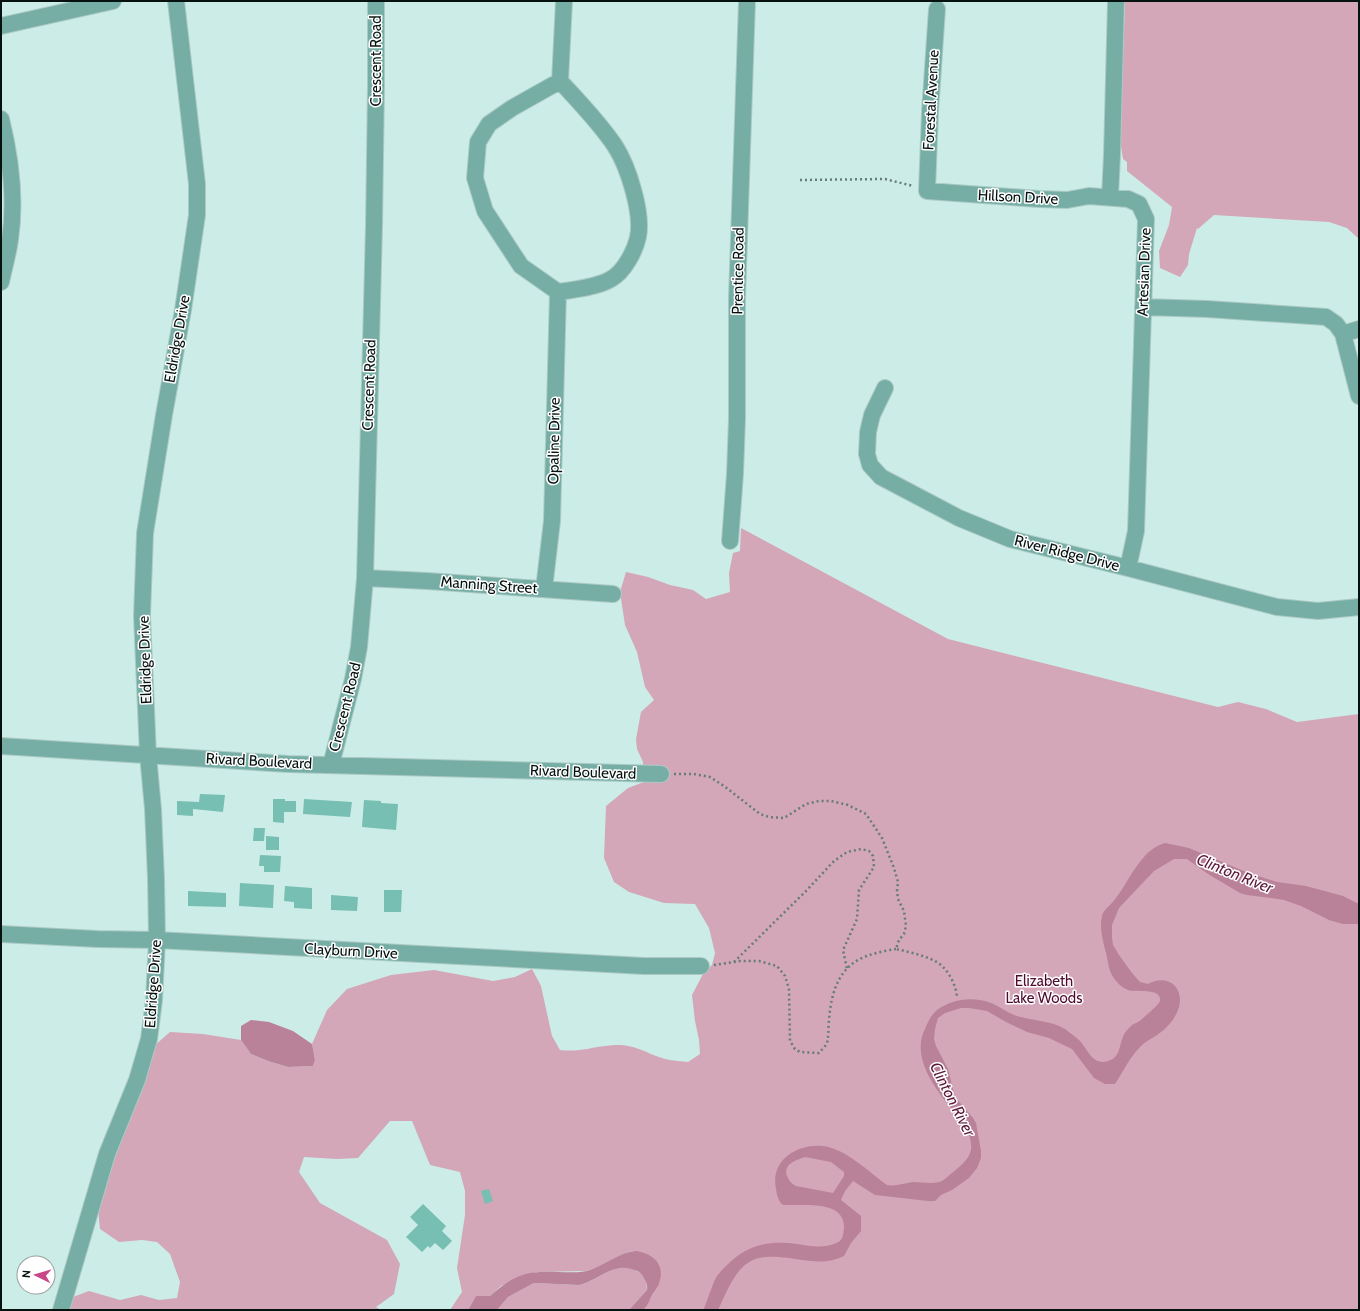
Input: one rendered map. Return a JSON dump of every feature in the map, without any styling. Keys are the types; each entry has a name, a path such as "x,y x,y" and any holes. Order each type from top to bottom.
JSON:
{"street":[{"path":"1,26 113,1"},
{"name":"Eldridge Drive","path":"61,1310 107,1154 137,1080 149,1038 154,1000 157,940 156,879 153,809 148,755 142,616 145,533 162,422 183,310 197,215 197,184 176,1"},
{"name":"Crescent Road","path":"331,765 359,647 365,578 374,211 376,1"},
{"path":"560,81 512,108 489,124 478,142 475,178 485,211 521,266 558,292 584,289 611,279 627,265 638,236 638,215 631,182 616,148 596,121 560,81 564,1"},
{"name":"Prentice Road","path":"730,541 737,419 737,298 747,1"},
{"path":"1110,197 1116,1"},
{"name":"Forestal Avenue","path":"927,191 930,112 937,9"},
{"path":"1,119 7,144 12,180 10,240 1,282"},
{"name":"Hillson Drive","path":"927,191 1067,200 1089,196 1110,197"},
{"name":"Artesian Drive","path":"1110,197 1128,199 1139,204 1146,219 1136,531 1128,568"},
{"name":"Opaline Drive","path":"544,589 552,521 558,292"},
{"path":"1143,307 1207,309 1326,317 1336,324 1343,334 1359,396"},
{"path":"1343,334 1359,329"},
{"name":"River Ridge Drive","path":"886,388 872,415 868,432 867,454 870,465 881,477 959,518 1010,539 1277,607 1318,611 1359,607"},
{"name":"Manning Street","path":"365,578 613,594"},
{"name":"Rivard Boulevard","path":"1,746 331,765 661,774"},
{"name":"Clayburn Drive","path":"1,934 97,939 157,940 644,966 701,966"}],"path":[{"path":"800,180 885,179 927,191"},
{"path":"661,774 694,774 710,777 760,814 769,817 784,818 806,804 819,801 831,801 848,805 866,814 882,838 898,882 898,899 904,911 906,926 904,934 899,940 896,949"},
{"path":"734,962 806,891 834,861 847,852 861,849 869,851 873,856 874,867 859,890 857,919 843,950 847,969"},
{"path":"701,966 759,961 777,966 785,976 789,989 790,1041 795,1049 800,1052 808,1053 819,1053 826,1046 828,1040 832,996 836,985 847,969 857,961 869,955 896,949 935,961 943,967 953,982 957,997"}],"green space":[{"path":"1125,1 1359,1 1359,239 1347,228 1329,222 1214,215 1198,229 1197,228 1189,254 1188,265 1180,277 1160,268 1159,251 1169,225 1172,207 1127,171 1127,162 1123,159 1120,140"},
{"name":"Elizabeth Lake Woods","path":"741,528 948,639 1218,707 1238,702 1266,709 1297,722 1359,714 1359,1310 711,1310 711,1292 703,1310 643,1310 658,1286 635,1251 629,1252 599,1267 586,1271 536,1272 501,1286 490,1296 476,1296 468,1310 450,1310 462,1292 457,1268 465,1215 465,1191 460,1172 430,1165 412,1121 390,1121 358,1158 337,1159 304,1157 299,1172 320,1203 387,1240 400,1264 394,1294 376,1307 381,1310 70,1310 73,1297 89,1291 120,1300 141,1295 159,1300 177,1298 180,1282 170,1254 157,1242 142,1240 119,1242 100,1229 98,1209 104,1178 154,1046 170,1032 203,1034 241,1040 251,1054 268,1061 288,1067 313,1066 315,1060 312,1044 327,1010 347,989 391,975 434,970 493,981 515,977 532,969 541,986 552,1036 560,1050 568,1051 621,1045 635,1048 656,1056 676,1061 688,1062 700,1054 692,995 704,972 712,965 715,953 709,928 695,904 664,903 629,892 614,882 604,858 606,806 628,788 644,782 643,762 637,749 636,739 641,712 654,700 645,687 637,652 625,625 620,592 626,572 693,590 706,599 730,592 729,573 733,553 740,551"},
{"path":"621,1267 630,1268 641,1273 646,1282 647,1290 629,1310 497,1310 508,1297 534,1283 579,1285"}],"water":[{"name":"Clinton River","path":"1165,843 1189,848 1246,872 1277,882 1306,886 1343,896 1359,904 1359,924 1343,924 1329,920 1301,906 1284,900 1240,893 1208,874 1187,859 1174,859 1154,871 1119,908 1112,925 1113,945 1140,982 1148,984 1162,980 1174,985 1180,995 1178,1010 1171,1022 1158,1035 1138,1049 1115,1084 1105,1084 1094,1078 1072,1049 1049,1038 1027,1032 987,1011 961,1008 945,1013 938,1018 934,1039 948,1069 955,1097 976,1123 981,1151 981,1158 977,1168 969,1178 952,1190 941,1195 935,1201 875,1195 853,1181 845,1191 841,1200 861,1216 861,1231 851,1243 844,1256 834,1260 823,1261 764,1257 751,1261 738,1272 733,1279 718,1310 703,1310 717,1276 725,1267 742,1253 768,1244 787,1243 826,1246 838,1242 841,1239 844,1228 842,1219 838,1212 821,1206 783,1205 779,1200 776,1191 775,1179 777,1170 787,1156 794,1151 812,1146 831,1148 848,1156 865,1167 887,1185 913,1182 933,1183 941,1181 966,1160 971,1150 968,1132 931,1081 926,1071 921,1050 921,1039 931,1016 943,1006 956,1001 970,999 984,1001 994,1004 1014,1015 1047,1022 1065,1029 1080,1041 1091,1056 1098,1061 1108,1061 1115,1057 1127,1031 1132,1025 1141,1020 1157,1005 1160,1001 1160,997 1153,992 1128,990 1121,986 1113,977 1109,967 1102,935 1102,916 1104,911 1120,893 1139,862 1151,850","holes":["805,1157 831,1162 844,1172 844,1176 833,1193 796,1186 790,1182 786,1173 786,1170 790,1164"]},
{"path":"251,1020 269,1022 293,1031 312,1044 315,1060 313,1066 288,1067 251,1054 241,1040 241,1026"},
{"path":"635,1251 648,1254 653,1258 660,1267 661,1272 658,1286 643,1310 629,1310 647,1290 646,1282 642,1275 637,1271 627,1268 620,1268 579,1285 534,1283 508,1297 497,1310 468,1310 476,1296 490,1296 514,1278 522,1275 538,1272 587,1271 623,1254"}],"building":[{"path":"200,794 225,795 223,812 193,809 193,816 177,815 177,801 199,802"},
{"path":"273,799 296,801 296,812 284,812 284,823 273,822"},
{"path":"304,799 352,802 350,817 303,814"},
{"path":"364,800 398,804 396,830 362,827"},
{"path":"254,828 265,828 264,841 253,841"},
{"path":"266,836 279,837 279,850 266,850"},
{"path":"260,855 281,856 280,872 264,872 264,866 259,866"},
{"path":"240,883 274,885 273,908 239,906"},
{"path":"285,886 312,888 312,909 294,908 294,902 284,901"},
{"path":"384,890 402,890 401,912 384,912"},
{"path":"188,891 226,893 226,907 188,906"},
{"path":"331,895 358,897 357,911 331,910"},
{"path":"489,1189 493,1201 485,1204 481,1191"},
{"path":"423,1204 446,1226 442,1231 452,1241 443,1250 435,1243 430,1248 428,1246 422,1252 406,1237 418,1225 410,1217"}]}
